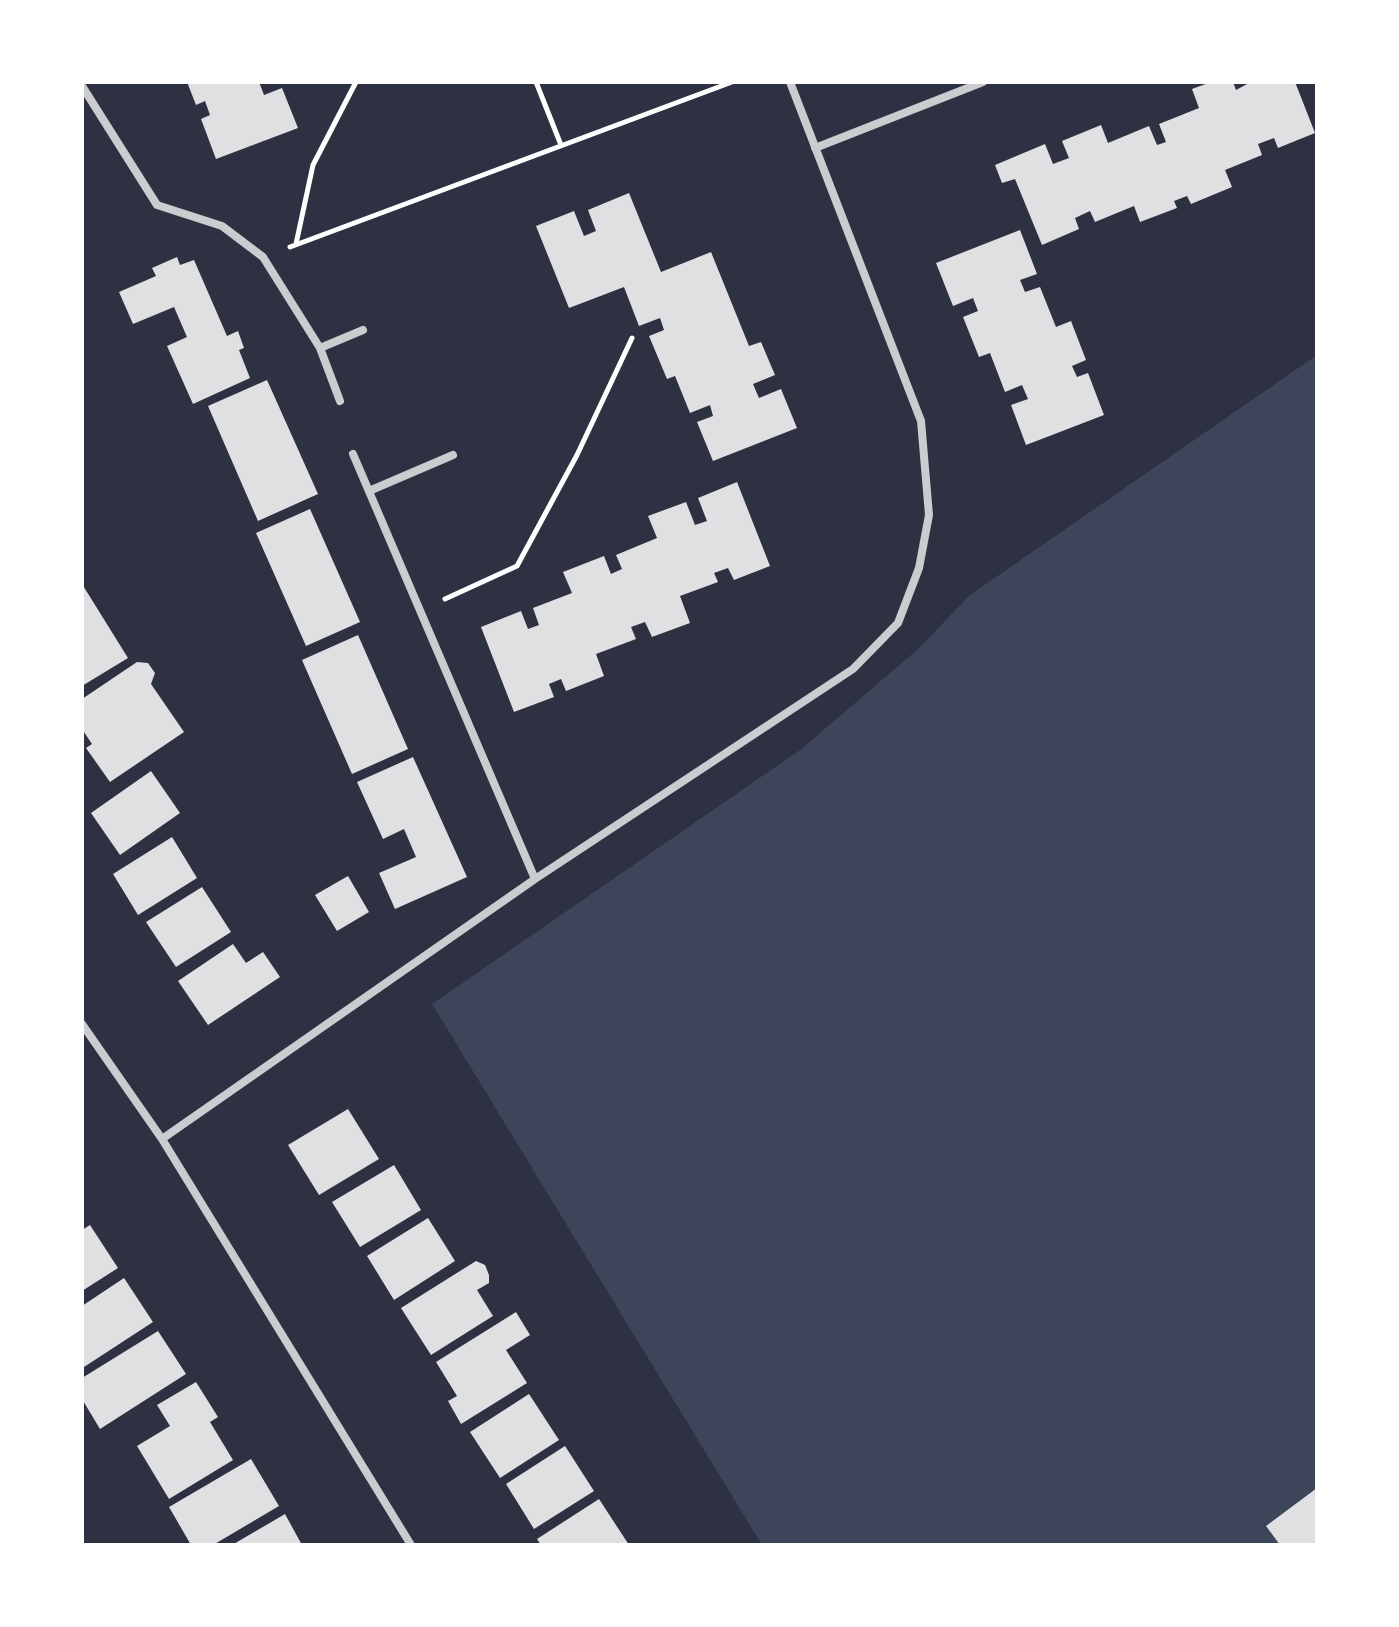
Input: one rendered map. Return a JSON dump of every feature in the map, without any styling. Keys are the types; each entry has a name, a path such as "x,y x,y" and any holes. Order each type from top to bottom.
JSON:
{"street":[{"path":"162,1139 535,879 853,669 898,623 919,568 929,515 921,421 790,82"},
{"path":"815,148 983,82"},
{"path":"82,86 157,205 222,226 263,257 320,348 340,401"},
{"path":"320,348 363,330"},
{"path":"353,454 535,879"},
{"path":"369,491 453,455"},
{"path":"82,1024 162,1139 411,1545"}],"path":[{"path":"296,245 313,165 356,82"},
{"path":"536,82 561,145"},
{"path":"263,257 732,82"},
{"path":"420,610 517,566 577,455 632,338"}],"shaded area":[{"path":"1317,355 1317,1545 762,1545 432,1004 800,750 918,649 970,595"}],"building":[{"path":"187,82 259,82 264,95 282,88 298,128 216,159 201,119 210,115 205,101 196,105"},
{"path":"1211,82 1233,82 1236,90 1251,82 1295,82 1315,133 1278,148 1274,138 1258,144 1262,155 1225,170 1232,187 1191,204 1187,196 1174,201 1177,208 1140,222 1134,206 1095,222 1090,211 1075,218 1079,229 1042,245 1015,179 1002,183 995,165 1045,144 1053,164 1069,158 1062,141 1101,125 1108,143 1149,126 1157,145 1166,142 1159,124 1199,108 1192,89"},
{"path":"629,193 661,272 711,252 749,346 761,342 775,375 753,384 759,398 781,389 797,428 713,461 697,422 713,416 710,405 690,413 675,376 667,379 649,336 664,330 660,318 639,326 624,287 569,308 536,226 574,211 584,236 596,231 588,210"},
{"path":"1020,230 1037,274 1020,280 1025,292 1040,287 1056,327 1071,321 1086,360 1072,366 1077,377 1088,373 1104,415 1026,445 1011,405 1028,399 1022,385 1005,392 990,353 979,357 963,317 978,311 973,298 953,306 936,263"},
{"path":"177,257 180,265 194,260 227,336 238,331 244,348 239,350 250,378 193,404 167,346 187,337 174,307 133,324 119,292 156,276 152,268"},
{"path":"267,380 318,494 258,521 208,406"},
{"path":"737,482 770,566 734,580 728,568 714,573 718,582 680,596 690,623 652,637 645,622 631,627 636,639 596,654 604,676 566,691 561,679 549,684 554,697 514,712 481,627 521,611 528,629 539,625 533,608 572,593 563,572 604,556 611,574 622,569 616,555 657,538 648,516 686,502 695,525 707,521 698,498"},
{"path":"310,509 360,622 306,646 256,533"},
{"path":"82,584 128,658 82,686"},
{"path":"358,635 408,749 352,774 302,660"},
{"path":"137,662 148,663 155,673 151,684 184,732 110,782 86,748 92,744 82,729 82,699"},
{"path":"413,757 467,877 395,909 379,873 416,857 404,829 383,839 357,782"},
{"path":"151,771 180,813 120,855 91,813"},
{"path":"172,837 197,878 138,915 113,874"},
{"path":"348,876 369,912 337,931 315,895"},
{"path":"202,887 231,932 176,967 146,922"},
{"path":"233,944 246,963 263,952 280,977 208,1025 178,981"},
{"path":"348,1109 379,1159 319,1195 288,1145"},
{"path":"394,1165 421,1210 360,1247 332,1202"},
{"path":"428,1218 455,1261 394,1300 367,1256"},
{"path":"90,1225 118,1268 82,1291 82,1230"},
{"path":"476,1261 485,1265 489,1275 489,1283 477,1290 493,1316 431,1355 401,1308"},
{"path":"124,1278 153,1322 84,1367 82,1306"},
{"path":"516,1312 530,1335 506,1350 527,1383 461,1424 448,1401 457,1396 436,1362"},
{"path":"158,1331 186,1374 100,1429 82,1399 82,1378"},
{"path":"196,1382 218,1417 210,1422 233,1460 169,1499 137,1446 170,1426 157,1405"},
{"path":"529,1394 559,1440 500,1478 470,1432"},
{"path":"565,1446 594,1491 534,1529 506,1484"},
{"path":"251,1459 279,1506 213,1545 191,1545 169,1507"},
{"path":"1317,1488 1317,1545 1280,1545 1266,1526"},
{"path":"599,1499 629,1545 541,1545 537,1539"},
{"path":"285,1514 302,1545 232,1545"}]}
